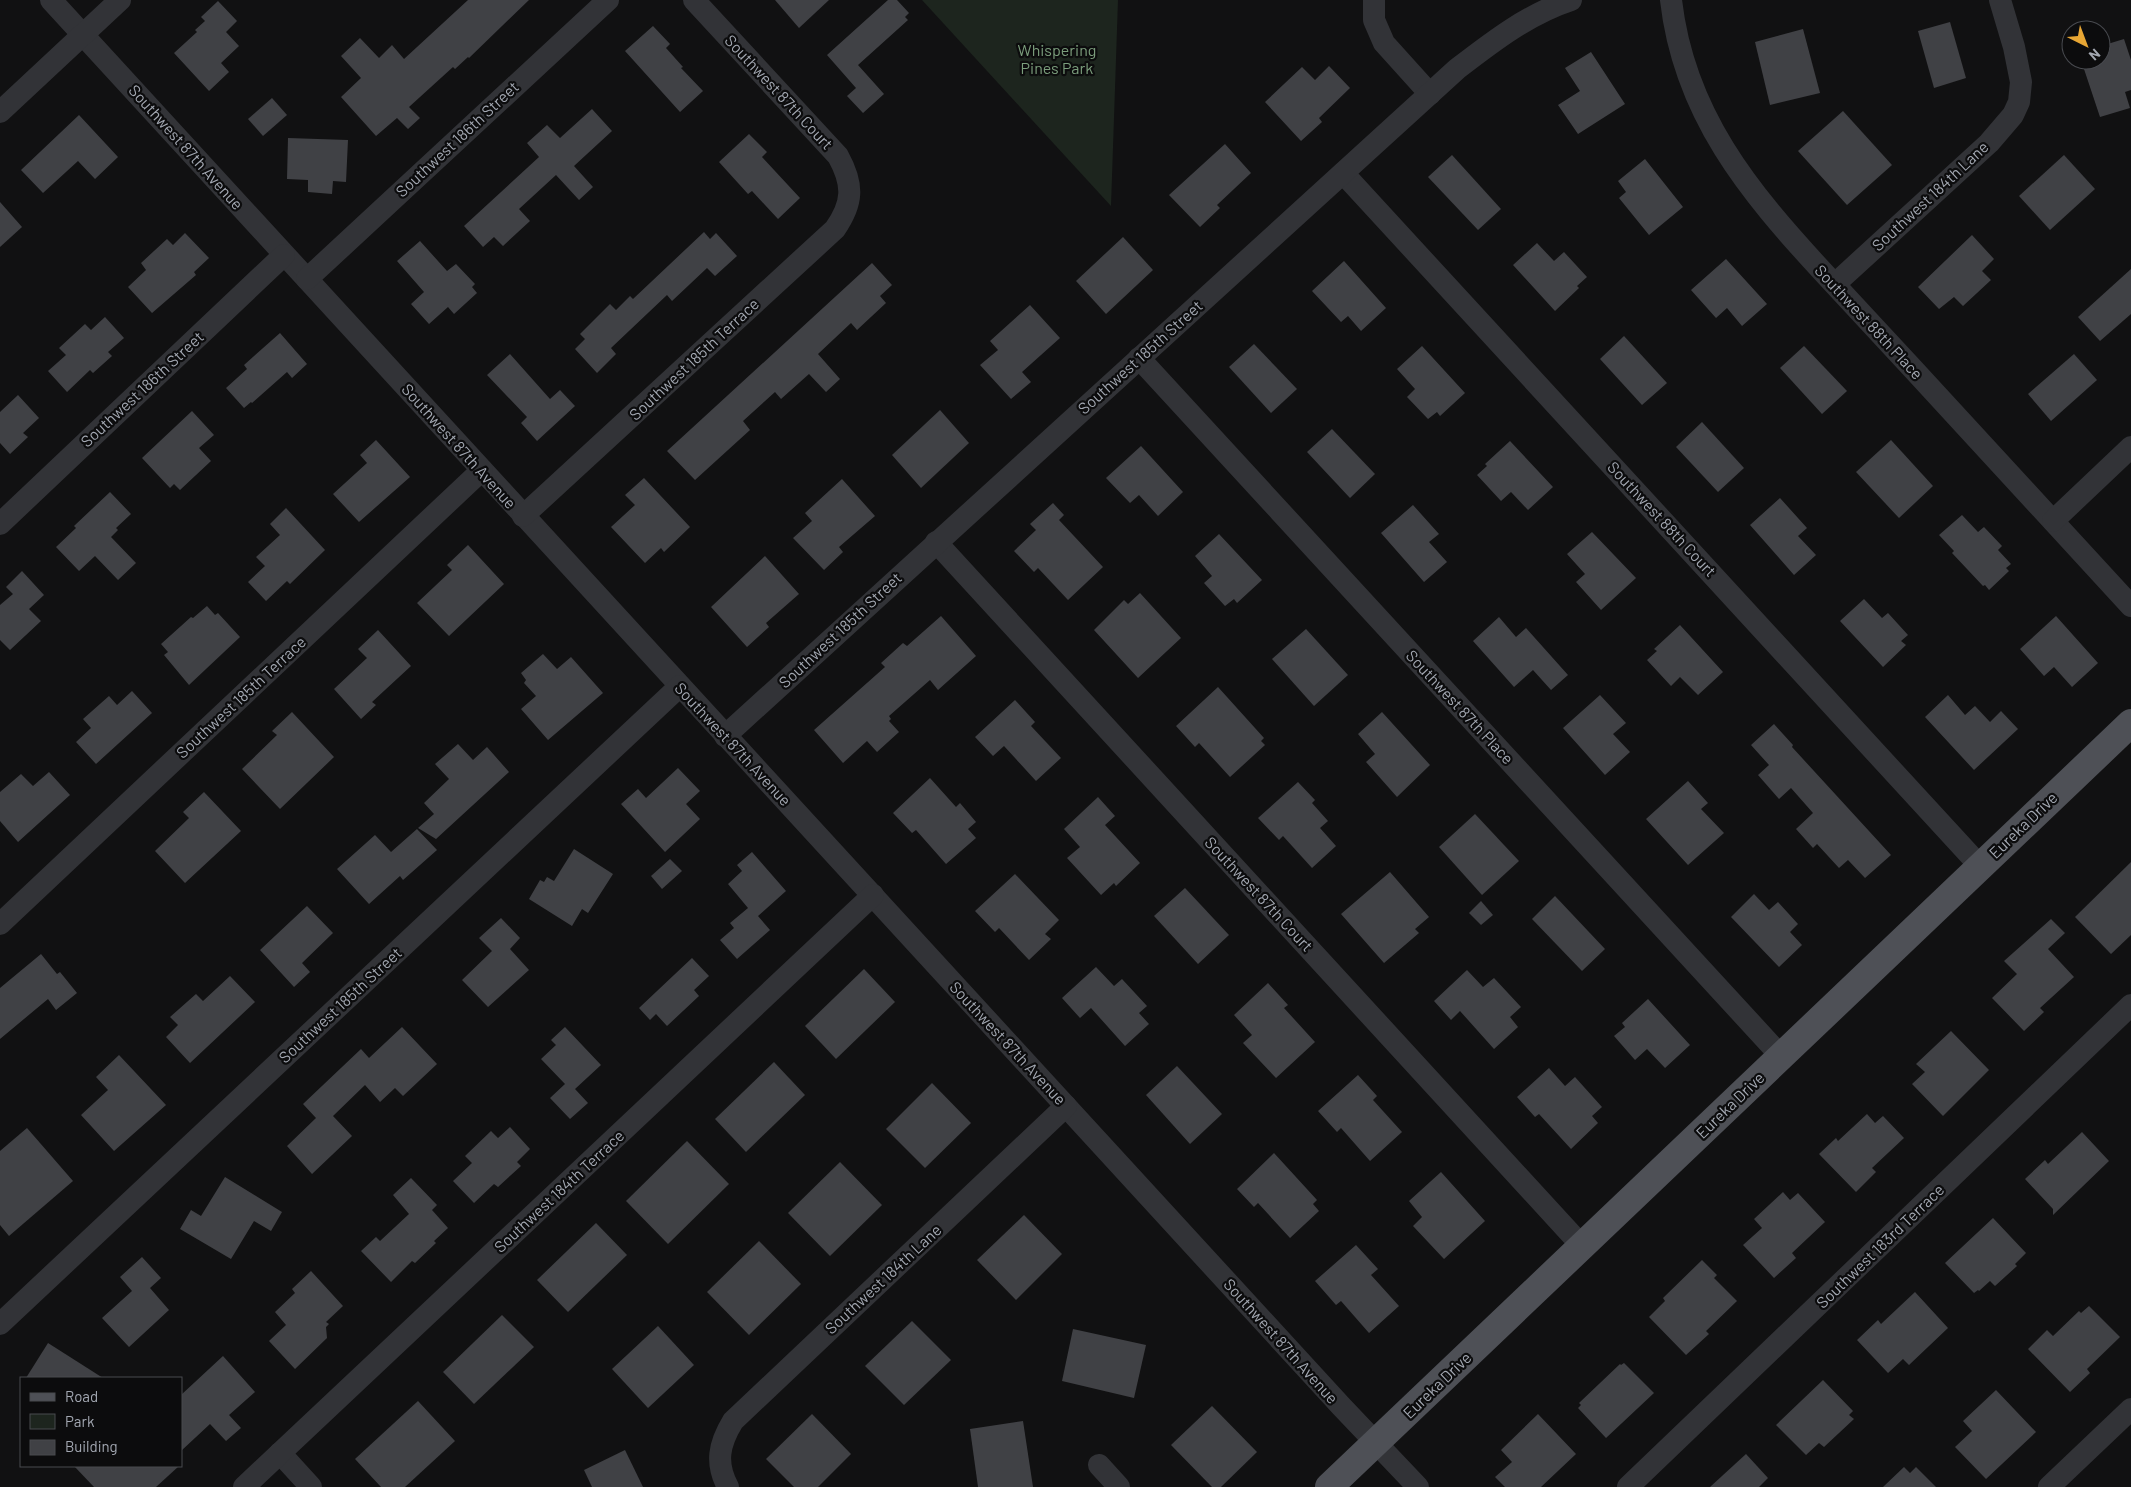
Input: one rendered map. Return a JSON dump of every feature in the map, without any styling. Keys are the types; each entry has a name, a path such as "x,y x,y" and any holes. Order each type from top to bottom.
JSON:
{"main road":[{"name":"Eureka Drive","path":"1329,1487 2131,723"}],"street":[{"name":"Southwest 87th Avenue","path":"51,0 725,736 1418,1487"},
{"path":"0,112 120,0"},
{"name":"Southwest 186th Street","path":"307,279 608,0"},
{"name":"Southwest 87th Court","path":"694,0 838,156 849,180 850,192"},
{"path":"1374,0 1374,20 1384,43 1430,94"},
{"name":"Southwest 185th Street","path":"725,736 1457,69 1506,33 1555,5 1570,0"},
{"name":"Southwest 88th Place","path":"1671,0 1675,26 1692,86 1728,157 1764,206 2131,606"},
{"name":"Southwest 184th Lane","path":"1834,284 1988,143 2012,114 2019,102 2022,82 2000,0"},
{"name":"Southwest 88th Court","path":"1343,173 1980,866"},
{"name":"Southwest 185th Terrace","path":"523,516 835,229 843,218 850,192"},
{"name":"Southwest 186th Street","path":"0,524 284,255"},
{"name":"Southwest 87th Place","path":"1139,358 1781,1056"},
{"path":"2053,521 2131,447"},
{"name":"Southwest 185th Terrace","path":"0,924 482,470"},
{"name":"Southwest 87th Court","path":"936,542 1582,1246"},
{"name":"Southwest 185th Street","path":"0,1324 680,686"},
{"name":"Southwest 184th Terrace","path":"244,1487 873,895"},
{"name":"Southwest 183rd Terrace","path":"1628,1487 2131,1005"},
{"name":"Southwest 184th Lane","path":"728,1487 719,1463 720,1448 724,1436 733,1421 1066,1106"},
{"path":"2049,1487 2131,1409"},
{"path":"280,1453 311,1487"},
{"path":"1099,1465 1119,1487"}],"green space":[{"name":"Whispering Pines Park","path":"922,0 1118,0 1111,206"}],"building":[{"path":"468,0 529,0 469,58 455,69 453,67 409,107 420,118 408,129 397,118 376,136 341,97 361,78 341,56 360,38 379,58 392,45 404,59"},
{"path":"775,0 829,0 799,28"},
{"path":"888,0 897,0 909,13 905,17 908,20 858,65 884,94 863,113 847,96 856,88 827,55"},
{"path":"218,1 237,21 226,32 239,46 221,63 229,72 209,91 174,53 197,32 195,30 205,21 201,17"},
{"path":"1950,22 1966,78 1934,88 1918,31"},
{"path":"653,26 670,44 666,48 683,67 681,68 703,91 680,112 625,51"},
{"path":"1803,29 1820,93 1770,105 1755,42"},
{"path":"2124,39 2131,60 2131,90 2125,92 2130,108 2100,117 2084,70 2111,70 2111,43"},
{"path":"1591,52 1625,104 1578,134 1558,105 1580,91 1565,68"},
{"path":"1329,66 1350,88 1319,118 1322,122 1301,141 1265,102 1302,67 1315,80"},
{"path":"272,98 287,115 263,136 248,119"},
{"path":"592,109 612,131 574,166 593,187 579,200 556,175 519,209 530,221 503,246 494,237 483,247 464,226 539,157 527,143 547,125 560,138"},
{"path":"1843,111 1892,165 1847,205 1798,151"},
{"path":"79,115 118,157 95,179 78,161 43,193 21,170"},
{"path":"749,134 767,152 762,157 800,198 778,219 752,191 748,194 719,162"},
{"path":"288,138 348,140 346,182 333,181 332,194 308,192 308,180 287,179"},
{"path":"1225,144 1251,173 1217,205 1220,208 1200,227 1169,195"},
{"path":"1452,155 1501,209 1478,230 1428,177"},
{"path":"2064,155 2095,189 2050,230 2019,196"},
{"path":"1645,159 1683,207 1649,235 1619,198 1626,192 1618,181"},
{"path":"0,202 22,227 0,247"},
{"path":"704,232 710,239 716,233 737,256 715,276 707,268 672,301 667,295 611,348 616,354 597,373 575,349 585,339 580,334 610,304 616,310 630,296 633,299"},
{"path":"185,233 209,258 194,272 196,275 152,313 128,287 146,270 141,263 167,239 173,245"},
{"path":"1972,235 1994,259 1982,271 1991,280 1963,306 1954,297 1939,309 1918,287"},
{"path":"1123,237 1153,270 1106,314 1076,281"},
{"path":"420,241 447,271 456,264 475,284 472,287 477,293 454,314 448,307 429,324 411,304 424,292 397,261"},
{"path":"1537,243 1554,261 1564,252 1587,277 1577,286 1579,288 1555,311 1513,265"},
{"path":"1726,259 1767,304 1742,326 1727,308 1716,318 1691,290"},
{"path":"1344,261 1386,308 1361,331 1348,316 1341,322 1312,291"},
{"path":"872,263 892,285 880,296 886,303 857,330 851,323 818,354 840,379 826,392 809,374 781,399 775,392 743,421 750,430 695,480 667,451"},
{"path":"2131,269 2131,314 2100,341 2078,317"},
{"path":"1030,305 1060,338 1022,372 1031,382 1011,399 980,365 998,350 990,341"},
{"path":"105,317 124,338 108,352 112,356 93,373 90,370 67,392 48,371 66,355 59,348 85,324 91,330"},
{"path":"280,333 307,364 292,378 287,372 244,408 226,388 247,369 244,365"},
{"path":"1624,336 1667,383 1642,405 1600,359"},
{"path":"1254,344 1297,389 1271,413 1229,367"},
{"path":"1422,346 1465,393 1440,416 1437,412 1428,419 1407,397 1415,389 1397,369"},
{"path":"1804,346 1847,391 1822,414 1780,368"},
{"path":"510,354 550,399 560,390 575,406 537,441 521,423 527,417 487,375"},
{"path":"2074,354 2097,380 2051,421 2028,394"},
{"path":"18,395 39,418 23,433 28,437 10,454 0,443 0,412"},
{"path":"940,410 969,443 921,488 892,455"},
{"path":"192,411 214,435 199,448 211,461 180,490 174,484 170,488 142,458"},
{"path":"1702,422 1744,468 1718,492 1676,447"},
{"path":"1332,429 1375,474 1350,498 1307,452"},
{"path":"376,440 410,477 359,522 333,494 367,463 360,455"},
{"path":"1891,440 1933,486 1899,518 1856,472"},
{"path":"1510,441 1553,487 1528,510 1511,492 1501,501 1477,475 1487,466 1485,464"},
{"path":"1141,446 1183,492 1158,516 1139,495 1130,503 1106,478"},
{"path":"644,478 690,527 664,552 661,548 645,563 611,527 635,505 625,495"},
{"path":"842,479 875,516 839,547 843,552 824,570 793,538 812,521 805,513"},
{"path":"110,492 131,514 116,528 118,530 111,537 136,563 118,580 95,556 79,571 56,547 76,528 74,526"},
{"path":"1780,498 1807,528 1798,536 1816,555 1794,575 1750,525"},
{"path":"1053,503 1064,515 1059,520 1103,567 1068,600 1038,568 1034,572 1014,551 1036,530 1030,524"},
{"path":"1413,505 1439,534 1429,542 1447,562 1424,582 1381,533"},
{"path":"286,508 325,550 290,584 287,581 266,601 248,582 265,566 256,557 280,535 270,524"},
{"path":"1962,515 1978,532 1984,527 2002,546 1998,550 2011,564 2006,568 2009,571 1989,590 1952,553 1954,551 1939,535"},
{"path":"1592,532 1636,578 1601,610 1576,582 1585,574 1567,554"},
{"path":"1219,534 1262,580 1237,603 1234,599 1225,606 1204,583 1212,576 1195,556"},
{"path":"468,545 504,584 449,636 417,603 452,570 447,565"},
{"path":"765,556 799,594 766,623 769,627 747,647 711,607"},
{"path":"22,571 44,595 29,609 41,621 10,650 0,640 0,605 13,594 6,587"},
{"path":"1140,593 1181,638 1138,678 1094,630 1124,600 1128,604"},
{"path":"1864,599 1882,618 1888,613 1908,635 1901,641 1906,645 1883,667 1840,621"},
{"path":"207,606 215,615 218,613 240,637 189,685 164,655 168,652 161,644 191,617 193,618"},
{"path":"941,616 976,656 938,690 930,680 889,716 891,719 889,721 899,732 877,752 867,741 843,763 814,730 885,667 881,663 903,643 907,646"},
{"path":"2056,616 2098,663 2072,687 2054,667 2044,676 2020,649"},
{"path":"1499,617 1516,637 1526,628 1568,675 1551,690 1533,670 1514,687 1473,641"},
{"path":"1680,625 1723,672 1698,695 1680,677 1671,686 1647,660 1657,651 1654,649"},
{"path":"1306,629 1348,675 1314,706 1272,659"},
{"path":"378,630 411,666 372,702 376,705 361,719 334,689 367,658 358,649"},
{"path":"543,654 557,669 571,657 603,693 548,740 521,709 536,696 524,683 526,680 521,673"},
{"path":"1218,687 1264,738 1261,741 1265,745 1230,777 1199,743 1195,747 1176,726"},
{"path":"132,691 152,713 96,764 76,742 91,728 83,719 109,696 117,705"},
{"path":"1600,695 1626,723 1613,734 1630,752 1605,775 1563,728"},
{"path":"1948,695 1965,715 1975,706 1990,722 2001,711 2018,729 1974,770 1925,717"},
{"path":"1015,700 1035,722 1031,726 1061,758 1036,781 1004,746 993,756 975,737"},
{"path":"292,712 334,757 280,809 242,769 277,735 272,731"},
{"path":"1382,712 1430,765 1397,797 1366,762 1375,754 1358,734"},
{"path":"1774,724 1793,745 1792,747 1891,855 1865,878 1848,860 1839,868 1817,844 1813,848 1796,829 1813,813 1791,788 1779,799 1758,775 1769,765 1751,745"},
{"path":"458,744 473,760 487,747 509,772 436,839 418,828 434,814 424,803 449,779 435,764"},
{"path":"678,768 700,791 686,804 700,819 665,852 621,804 638,789 646,798"},
{"path":"49,772 70,795 18,842 0,821 0,792 21,774 33,786"},
{"path":"930,778 956,807 960,803 976,822 968,829 976,838 946,864 916,830 912,833 893,813"},
{"path":"1688,781 1708,803 1701,809 1724,833 1688,865 1646,819"},
{"path":"1298,782 1315,800 1312,803 1328,821 1320,828 1336,846 1312,868 1283,836 1279,840 1258,818"},
{"path":"204,792 241,831 185,883 155,851 189,818 183,812"},
{"path":"1098,797 1115,816 1105,825 1140,863 1116,886 1114,883 1101,895 1067,858 1080,847 1064,829"},
{"path":"1475,814 1519,861 1482,895 1439,847"},
{"path":"417,829 437,850 403,880 400,876 369,904 337,869 375,835 391,852"},
{"path":"574,849 613,874 588,913 582,909 572,926 529,899 540,880 544,882 547,877 554,881"},
{"path":"752,852 786,891 758,916 770,930 737,959 720,940 734,928 730,923 748,908 728,884 742,871 737,865"},
{"path":"670,859 682,871 662,889 651,876"},
{"path":"2131,862 2131,935 2111,954 2075,917"},
{"path":"1390,872 1429,917 1415,929 1419,933 1384,963 1341,914"},
{"path":"1015,874 1059,920 1045,934 1051,939 1029,960 999,928 995,932 975,911"},
{"path":"1185,888 1229,935 1198,964 1154,916"},
{"path":"1754,894 1769,910 1778,902 1798,924 1790,932 1802,945 1779,967 1731,917"},
{"path":"1555,896 1605,949 1582,971 1532,919"},
{"path":"1481,901 1493,915 1481,925 1469,913"},
{"path":"307,906 333,933 302,963 310,972 294,987 260,950"},
{"path":"501,918 520,938 510,949 529,970 488,1007 462,980 492,951 479,938"},
{"path":"2051,919 2065,933 2048,949 2074,977 2040,1008 2044,1012 2024,1031 1992,998 2017,974 2004,961"},
{"path":"41,954 57,974 60,972 77,993 56,1010 48,999 0,1039 0,988"},
{"path":"692,958 709,976 694,990 699,996 667,1026 656,1014 650,1020 639,1008"},
{"path":"1096,967 1114,986 1122,979 1147,1006 1139,1013 1149,1024 1125,1046 1091,1008 1080,1018 1062,998"},
{"path":"864,969 895,1002 836,1059 805,1026"},
{"path":"1467,970 1483,987 1494,978 1521,1007 1510,1017 1518,1027 1494,1049 1460,1011 1451,1020 1434,1001"},
{"path":"230,976 255,1002 190,1063 166,1037 178,1025 170,1017 196,994 203,1001"},
{"path":"1268,983 1288,1005 1284,1008 1315,1042 1276,1078 1243,1043 1252,1035 1234,1015"},
{"path":"1648,999 1690,1045 1665,1068 1647,1049 1635,1060 1614,1036 1625,1027 1622,1023"},
{"path":"402,1027 437,1064 403,1096 395,1088 380,1102 365,1085 333,1116 352,1136 312,1174 287,1146 316,1118 303,1104 361,1049 369,1058"},
{"path":"565,1027 601,1065 575,1089 588,1103 570,1119 550,1098 565,1084 541,1059 556,1045 551,1040"},
{"path":"1951,1031 1989,1070 1943,1116 1912,1084 1925,1072 1916,1064"},
{"path":"119,1055 166,1105 114,1151 81,1115 108,1090 96,1077"},
{"path":"774,1062 805,1095 746,1152 715,1119"},
{"path":"1177,1066 1222,1114 1190,1144 1146,1095"},
{"path":"1549,1068 1565,1086 1575,1077 1602,1107 1592,1116 1598,1123 1571,1149 1539,1114 1535,1117 1517,1097"},
{"path":"1358,1075 1377,1096 1373,1100 1402,1132 1370,1161 1341,1128 1337,1132 1318,1111"},
{"path":"932,1083 971,1123 925,1168 886,1129"},
{"path":"1867,1114 1875,1123 1883,1116 1904,1138 1872,1168 1876,1172 1856,1192 1819,1154 1836,1138 1838,1141"},
{"path":"510,1127 530,1149 517,1162 521,1166 498,1187 494,1184 474,1203 453,1181 472,1163 465,1156 491,1131 498,1138"},
{"path":"27,1128 73,1181 9,1236 0,1225 0,1151"},
{"path":"2082,1132 2109,1161 2053,1215 2053,1209 2025,1179 2045,1160 2048,1164"},
{"path":"687,1141 729,1184 668,1244 626,1201"},
{"path":"1274,1153 1317,1200 1313,1204 1319,1211 1290,1238 1258,1203 1254,1207 1237,1189"},
{"path":"840,1162 882,1205 830,1256 788,1213"},
{"path":"1441,1172 1485,1221 1444,1259 1413,1226 1422,1217 1409,1201"},
{"path":"225,1177 282,1212 271,1231 254,1221 231,1259 180,1229 191,1210 201,1216"},
{"path":"411,1178 437,1205 432,1210 448,1228 434,1241 436,1243 415,1263 412,1261 391,1282 361,1251 376,1237 380,1241 409,1214 393,1195"},
{"path":"1783,1192 1790,1200 1798,1193 1825,1222 1792,1253 1796,1258 1774,1278 1743,1245 1762,1228 1754,1219"},
{"path":"1024,1215 1062,1254 1016,1300 977,1260"},
{"path":"1993,1218 2026,1253 2015,1264 2017,1266 1995,1286 1990,1281 1974,1293 1945,1263"},
{"path":"596,1223 627,1255 568,1312 537,1280"},
{"path":"759,1241 801,1284 749,1335 707,1292"},
{"path":"1356,1245 1378,1269 1371,1275 1399,1306 1369,1333 1341,1301 1336,1305 1315,1281"},
{"path":"142,1257 161,1278 150,1288 169,1310 129,1347 102,1318 132,1291 120,1277"},
{"path":"1702,1260 1717,1275 1714,1278 1737,1301 1706,1331 1709,1334 1686,1355 1649,1317 1665,1301 1663,1298"},
{"path":"311,1271 343,1306 326,1322 329,1324 326,1327 327,1338 295,1369 269,1341 286,1325 275,1312 295,1293 292,1289"},
{"path":"1915,1292 1948,1328 1909,1365 1903,1359 1888,1373 1857,1340 1878,1320 1881,1324"},
{"path":"2089,1306 2120,1337 2087,1369 2090,1373 2070,1392 2028,1349 2047,1330 2053,1336 2079,1311 2081,1313"},
{"path":"502,1315 534,1347 474,1404 443,1372"},
{"path":"912,1321 951,1360 904,1405 865,1366"},
{"path":"658,1326 694,1365 648,1408 612,1369"},
{"path":"1073,1329 1146,1345 1134,1398 1062,1381"},
{"path":"48,1343 101,1377 27,1377"},
{"path":"223,1356 255,1392 229,1415 241,1428 226,1441 210,1424 182,1450 182,1394"},
{"path":"1624,1363 1654,1393 1606,1438 1578,1408 1581,1405 1579,1403 1620,1364"},
{"path":"1823,1380 1853,1411 1849,1415 1854,1419 1824,1447 1819,1443 1806,1455 1776,1425"},
{"path":"1996,1390 2036,1432 1986,1479 1955,1447 1972,1431 1963,1421"},
{"path":"418,1401 455,1441 405,1487 381,1487 355,1459"},
{"path":"1212,1406 1257,1452 1221,1487 1212,1487 1171,1445"},
{"path":"812,1414 851,1454 818,1487 794,1487 766,1459"},
{"path":"1538,1414 1576,1454 1541,1487 1505,1487 1495,1477 1512,1462 1501,1450"},
{"path":"1023,1421 1033,1487 978,1487 970,1429"},
{"path":"625,1450 643,1487 592,1487 584,1470"},
{"path":"1746,1454 1768,1478 1759,1487 1710,1487"},
{"path":"75,1467 178,1467 156,1487 94,1487"},
{"path":"1904,1467 1910,1473 1916,1467 1936,1487 1883,1487"}]}
